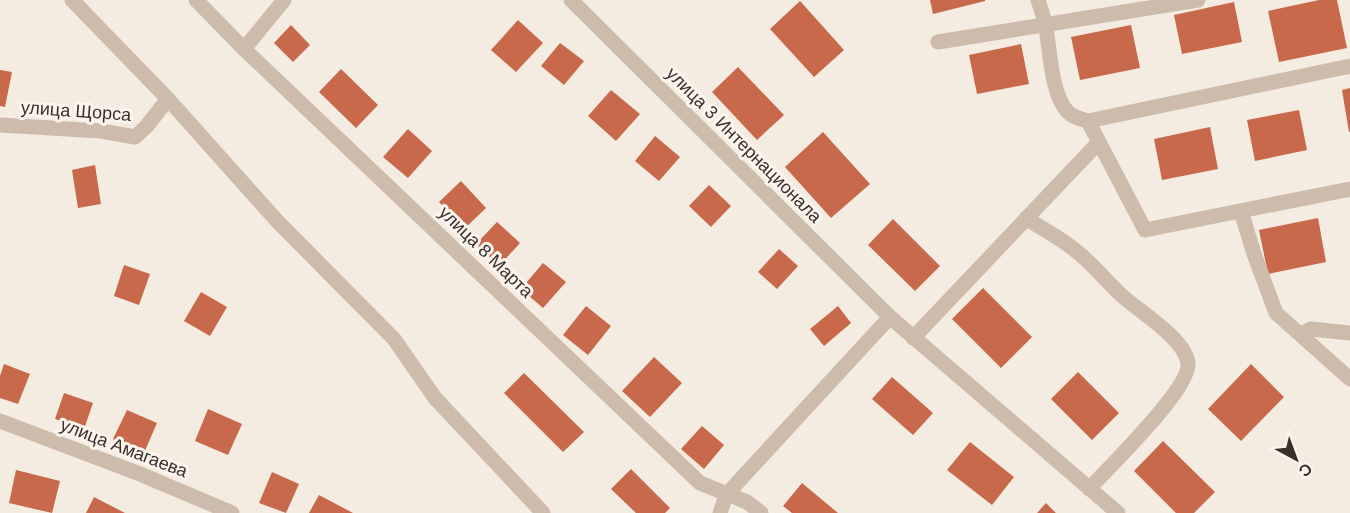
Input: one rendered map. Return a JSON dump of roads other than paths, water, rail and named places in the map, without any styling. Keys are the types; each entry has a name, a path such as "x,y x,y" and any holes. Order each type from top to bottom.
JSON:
{"street":[{"path":"72,0 168,99 278,222 394,339 435,398 543,513"},
{"name":"улица 8 Марта","path":"196,0 244,49 700,483 747,502 761,513"},
{"path":"244,49 285,0"},
{"name":"улица 3 Интернационала","path":"571,0 890,317 1118,513"},
{"path":"1038,0 1046,25 1053,72 1062,102 1067,111 1088,121 1145,231 1350,189"},
{"path":"938,42 1198,0"},
{"path":"1088,121 1350,66"},
{"name":"улица Щорса","path":"0,125 101,131 135,137 168,99"},
{"path":"913,338 1099,142"},
{"path":"1241,211 1276,313 1350,379"},
{"path":"1026,218 1075,249 1119,294 1182,348 1188,364 1184,380 1172,397 1089,489"},
{"path":"720,513 726,495 890,317"},
{"path":"1300,334 1311,329 1350,333"},
{"name":"улица Амагаева","path":"0,421 141,474 232,513"}]}
